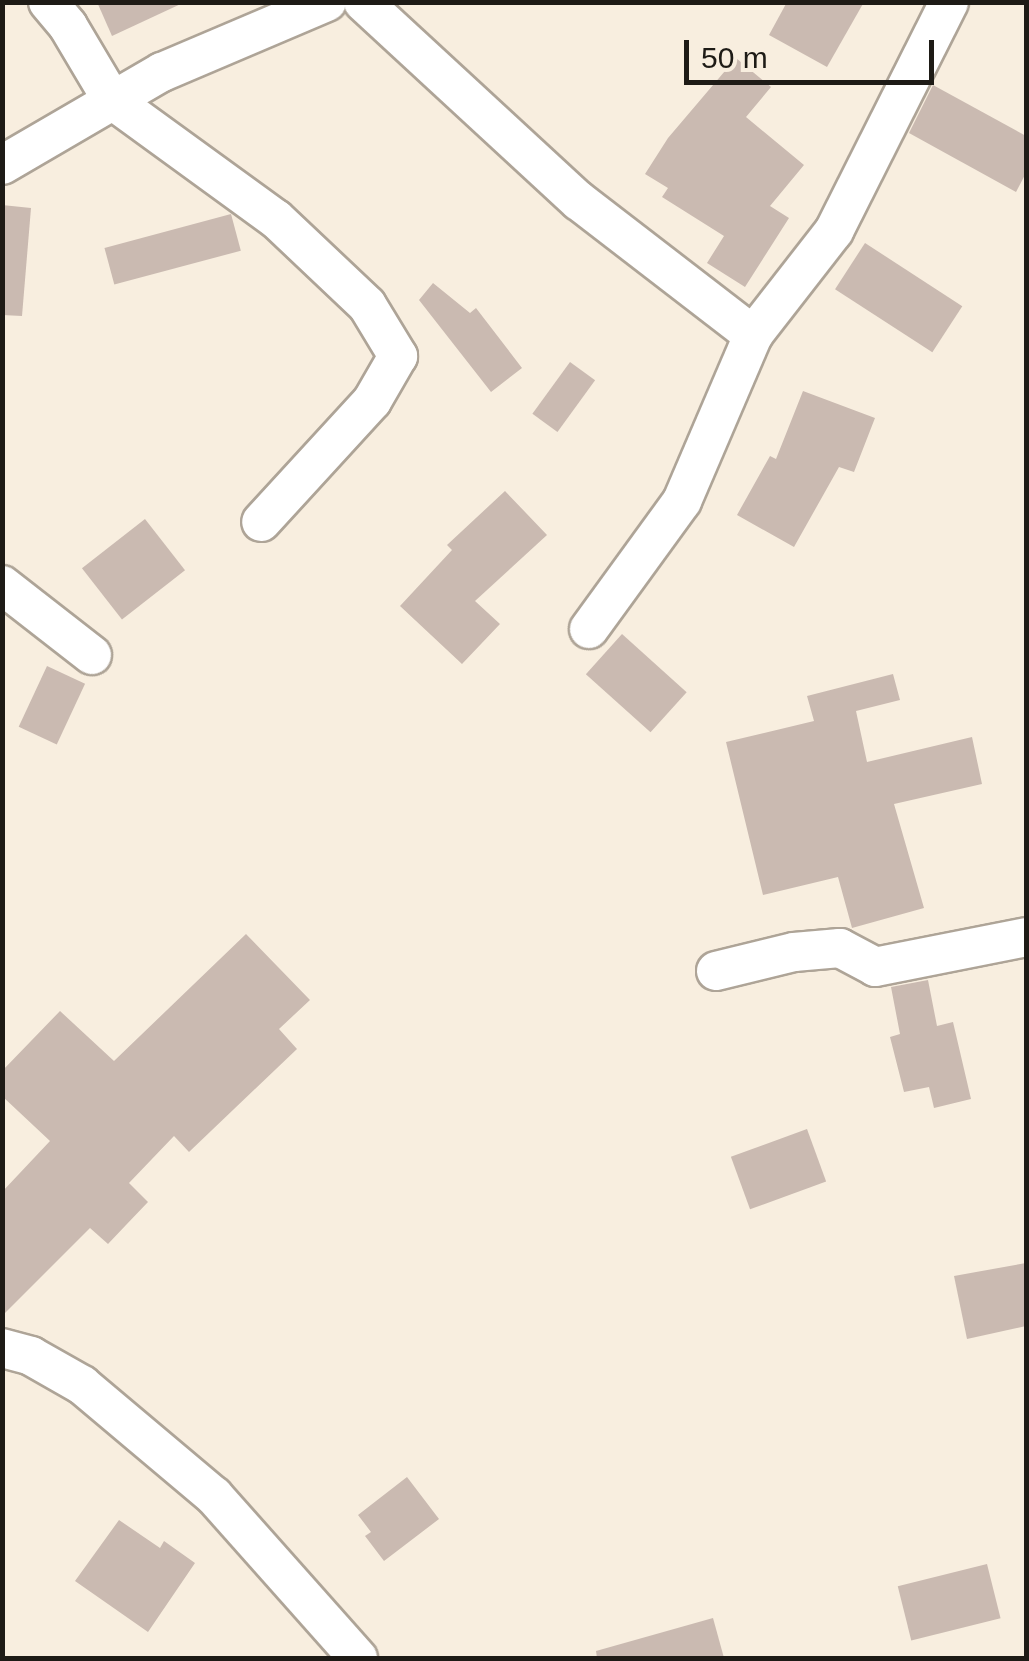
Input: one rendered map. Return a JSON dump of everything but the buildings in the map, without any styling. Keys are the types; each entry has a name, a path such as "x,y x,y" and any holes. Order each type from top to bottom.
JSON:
{"street":[{"path":"48,2 68,26 112,100 276,219 366,305 398,356 372,401 261,522"},
{"path":"2,165 162,72 327,2"},
{"path":"363,2 579,201 753,335"},
{"path":"588,629 682,501 753,335 834,231 949,2"},
{"path":"2,585 92,655"},
{"path":"716,971 794,952 840,948 875,967 1026,937"},
{"path":"2,1348 31,1356 82,1385 214,1496 358,1658"}]}
